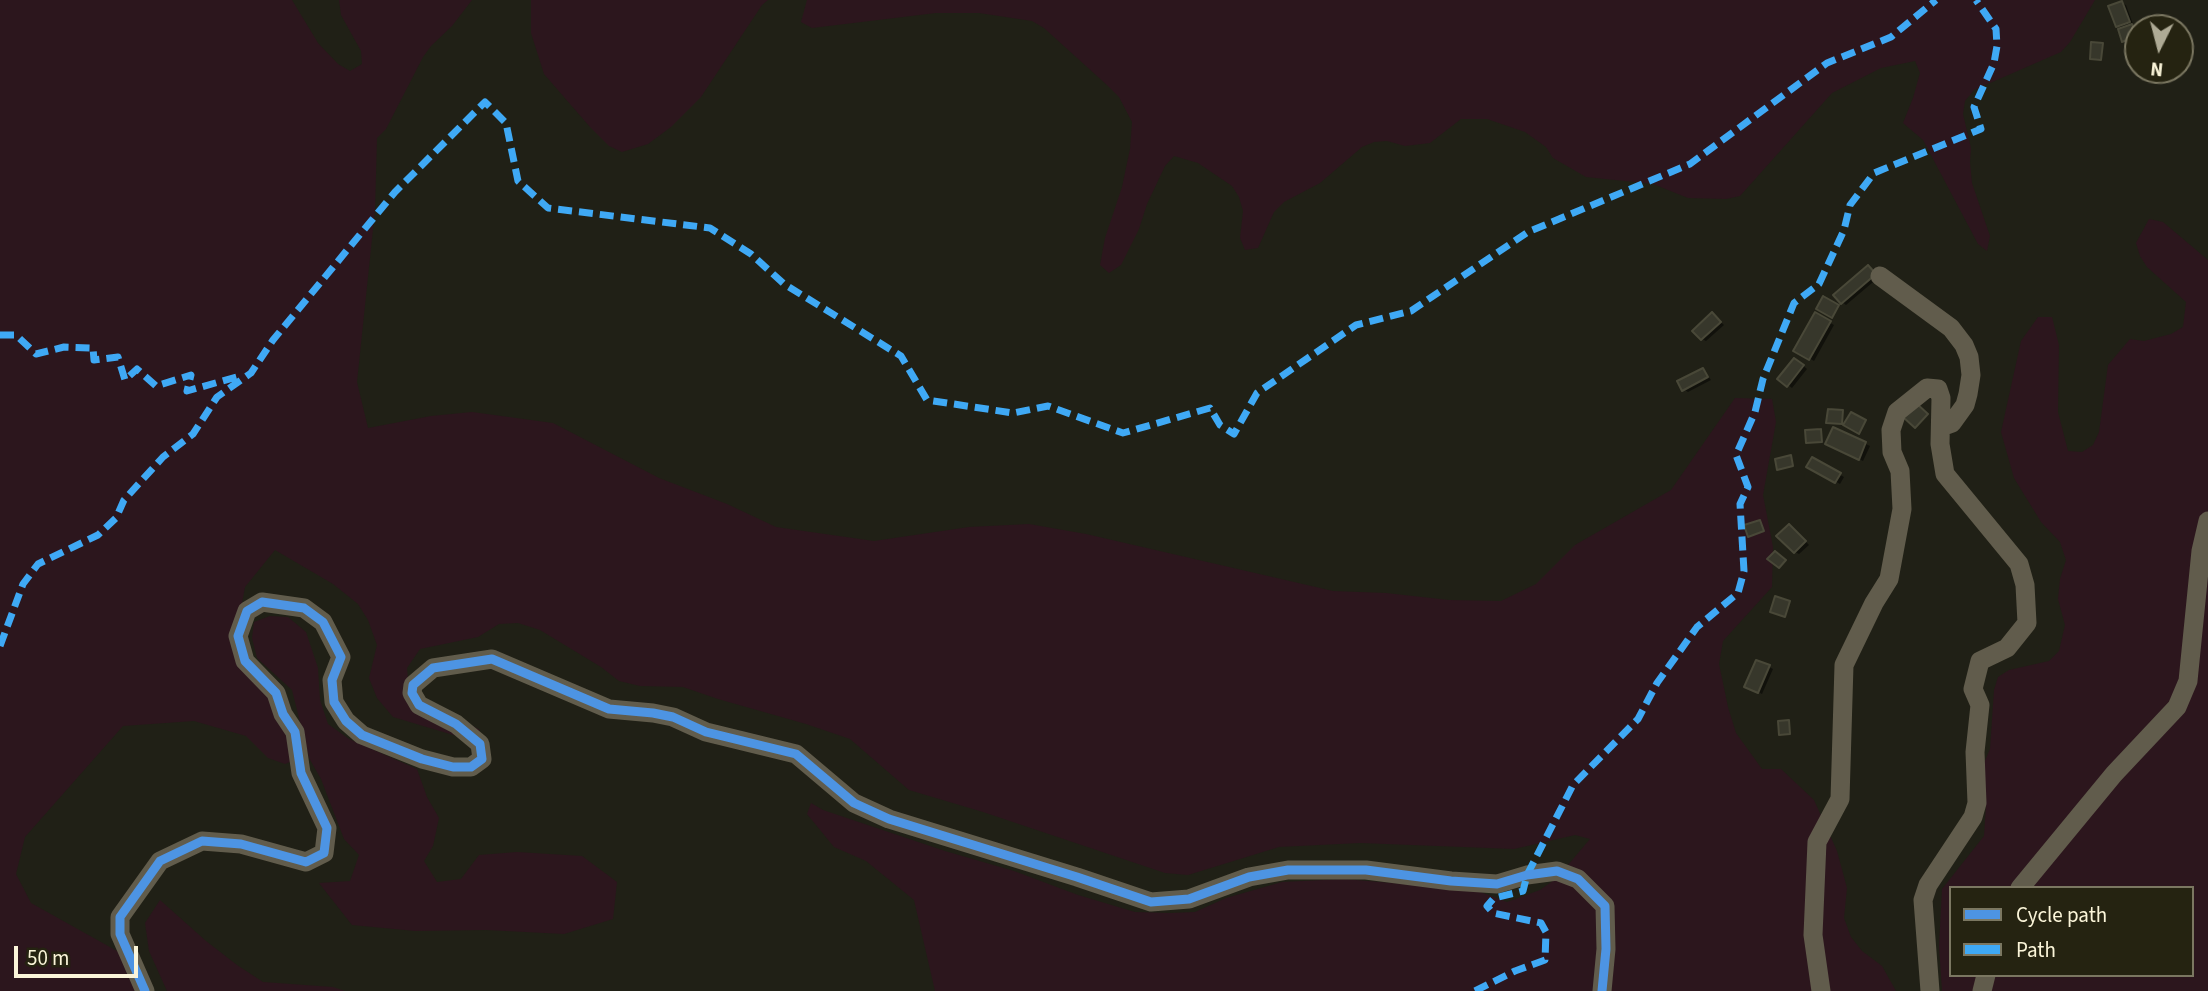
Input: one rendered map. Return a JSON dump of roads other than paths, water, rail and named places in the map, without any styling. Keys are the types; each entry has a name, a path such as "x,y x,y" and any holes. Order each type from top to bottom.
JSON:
{"street":[{"path":"1880,276 1951,328 1969,357 1971,375 1965,405 1952,423 1941,427"},
{"path":"1821,991 1812,934 1817,842 1840,799 1844,665 1874,603 1889,579 1902,509 1900,471 1892,452 1891,430 1898,412 1927,388 1938,389 1941,398 1940,443 1945,474 2019,564 2025,585 2027,623 2007,648 1980,661 1973,689 1980,705 1975,752 1977,803 1973,817 1928,885 1923,900 1930,991"},
{"path":"2022,886 2113,774 2177,707 2188,681 2201,551 2208,521"},
{"path":"145,991 120,934 120,917 160,861 202,841 241,844 306,862 324,853 327,828 301,773 295,732 283,714 276,693 245,661 238,636 247,611 262,602 304,608 323,622 341,657 332,680 334,702 345,721 362,735 422,759 453,767 471,767 482,759 480,744 456,724 419,705 412,693 413,685 433,668 492,659 609,709 663,715 706,732 796,754 854,803 889,819 1151,902 1189,898 1249,877 1288,870 1366,870 1497,884 1527,875 1557,871 1578,879 1605,906 1606,949 1602,991"}]}
